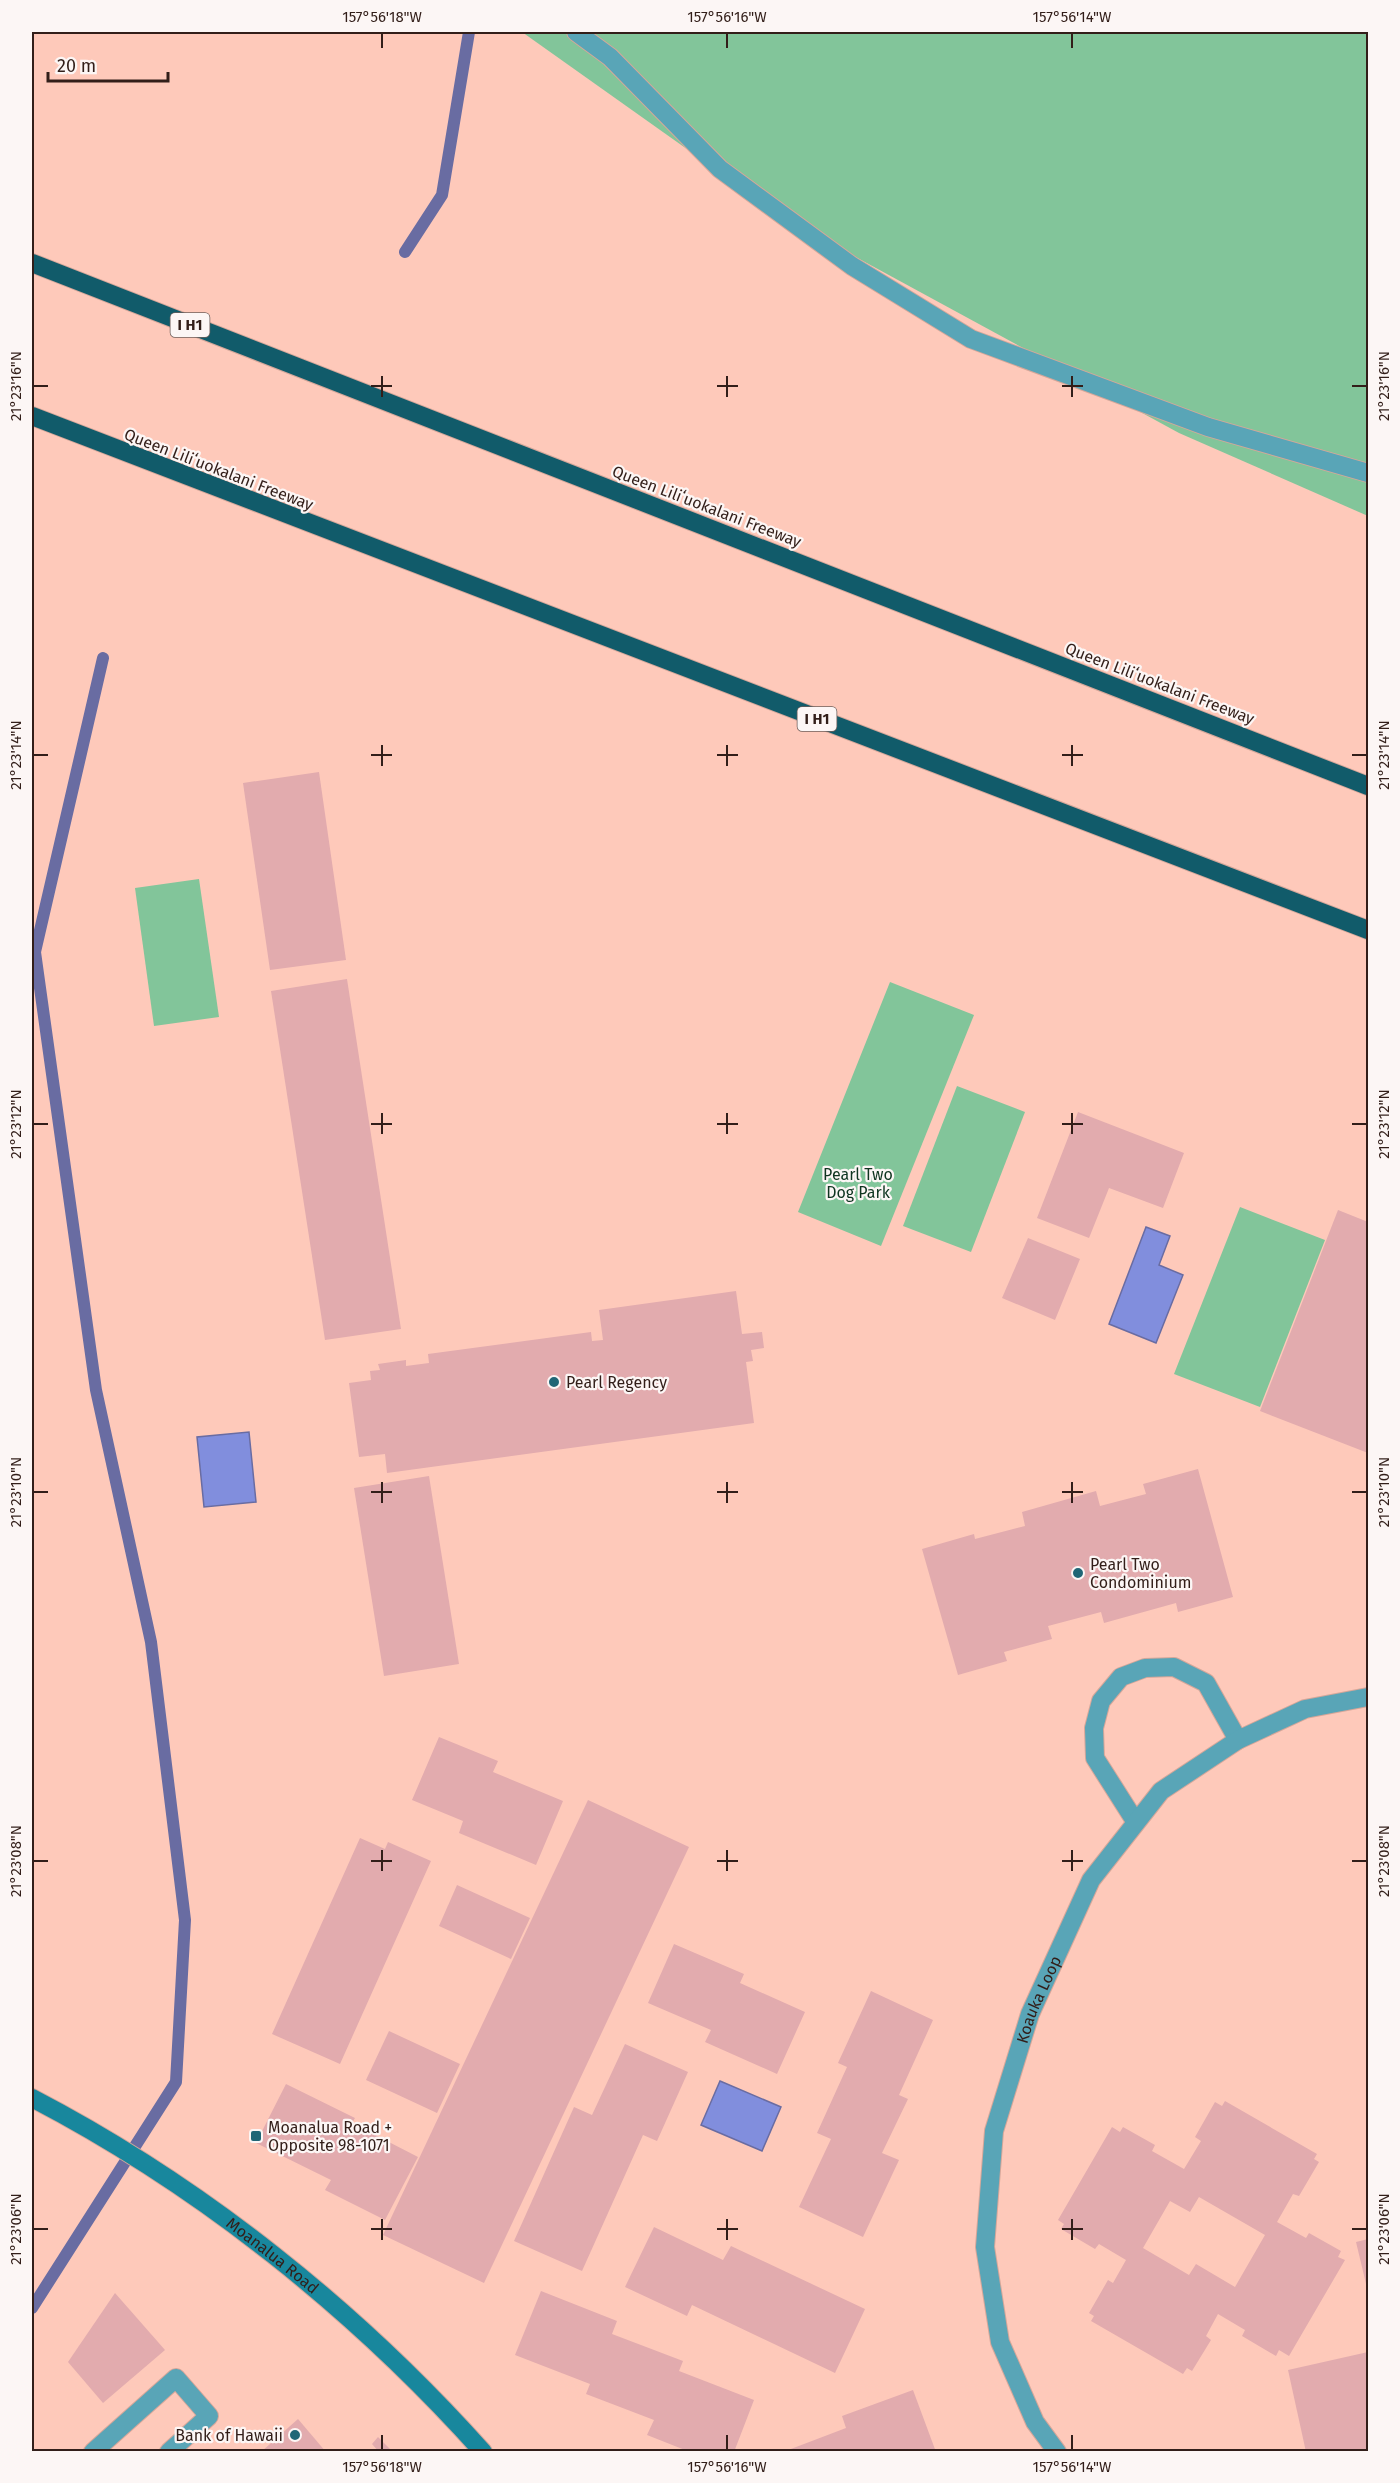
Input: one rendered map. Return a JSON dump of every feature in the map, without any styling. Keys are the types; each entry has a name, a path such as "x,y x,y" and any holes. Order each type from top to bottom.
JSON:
{"highway":[{"name":"Queen Liliʻuokalani Freeway","path":"32,264 1368,786"},
{"name":"Queen Liliʻuokalani Freeway","path":"32,416 1368,930"}],"main road":[{"name":"Moanalua Road","path":"32,2098 115,2145 184,2191 317,2290 436,2399 483,2451"}],"street":[{"path":"576,32 610,57 720,169 852,266 971,339 1208,428 1368,473"},
{"path":"1135,1821 1095,1758 1094,1728 1101,1701 1121,1677 1145,1668 1174,1667 1206,1683 1238,1740"},
{"name":"Koauka Loop","path":"1057,2451 1035,2422 1000,2342 985,2247 994,2131 1030,2014 1090,1880 1161,1791 1238,1740 1305,1709 1368,1697"},
{"path":"93,2451 176,2378 209,2416 170,2451"}],"green space":[{"path":"522,32 1368,32 1368,516 1179,433 784,218"},
{"path":"199,879 219,1017 154,1026 135,888"},
{"name":"Pearl Two Dog Park","path":"890,982 974,1015 881,1246 798,1212"},
{"path":"957,1086 1025,1112 971,1252 903,1226"},
{"path":"1240,1207 1325,1240 1260,1407 1174,1374"}],"water":[{"path":"1146,1227 1170,1236 1159,1265 1183,1275 1156,1343 1109,1324"},
{"path":"249,1432 256,1502 204,1507 197,1437"},
{"path":"720,2081 781,2107 762,2151 701,2125"}],"building":[{"path":"319,772 346,960 270,970 243,783"},
{"path":"347,979 401,1329 325,1340 271,991"},
{"path":"1078,1112 1184,1153 1163,1208 1109,1188 1089,1238 1037,1218"},
{"path":"1338,1210 1368,1222 1368,1453 1260,1411"},
{"path":"1028,1238 1080,1259 1055,1320 1002,1298"},
{"name":"Pearl Regency","path":"736,1291 742,1334 762,1332 764,1348 751,1350 753,1361 746,1362 754,1423 387,1473 385,1454 359,1457 349,1383 371,1380 370,1371 380,1370 378,1364 406,1360 406,1366 429,1363 428,1354 591,1332 592,1341 603,1340 599,1310"},
{"name":"Pearl Two Condominium","path":"1198,1469 1233,1597 1178,1612 1176,1603 1104,1623 1101,1612 1048,1626 1052,1639 1004,1652 1007,1661 958,1675 922,1549 974,1534 975,1539 1025,1526 1022,1512 1096,1491 1100,1506 1146,1494 1143,1484"},
{"path":"429,1476 459,1664 384,1676 354,1488"},
{"path":"439,1737 498,1761 493,1772 563,1801 536,1865 459,1833 463,1821 412,1800"},
{"path":"588,1800 689,1847 484,2283 383,2235"},
{"path":"360,1838 385,1849 388,1842 431,1861 340,2064 272,2034"},
{"path":"457,1885 530,1918 511,1959 439,1926"},
{"path":"674,1944 744,1974 740,1983 805,2012 777,2074 705,2042 711,2030 648,2003"},
{"path":"871,1991 933,2020 899,2095 908,2099 882,2153 899,2160 863,2237 799,2207 831,2139 817,2133 847,2067 838,2063"},
{"path":"389,2031 460,2064 437,2113 366,2080"},
{"path":"625,2044 688,2072 657,2141 643,2135 582,2271 514,2241 574,2107 592,2115"},
{"path":"286,2084 355,2118 352,2123 418,2157 385,2220 325,2190 331,2180 256,2143"},
{"path":"1225,2101 1317,2154 1314,2159 1319,2162 1299,2196 1293,2194 1277,2222 1306,2238 1309,2233 1341,2251 1338,2257 1345,2260 1289,2356 1279,2350 1276,2356 1242,2336 1245,2330 1218,2314 1206,2336 1211,2340 1192,2371 1187,2368 1183,2374 1091,2321 1094,2316 1089,2313 1108,2280 1113,2283 1126,2260 1099,2244 1095,2249 1061,2229 1064,2224 1058,2220 1112,2127 1120,2132 1123,2127 1155,2145 1152,2151 1184,2169 1201,2141 1195,2137 1215,2102 1222,2106","holes":["1199,2197 1265,2235 1235,2287 1196,2264 1189,2275 1143,2248 1170,2201 1190,2212"]},
{"path":"654,2227 723,2260 731,2246 865,2309 835,2373 692,2305 687,2316 625,2287"},
{"path":"1368,2239 1368,2292 1356,2242"},
{"path":"541,2291 617,2321 612,2334 683,2361 679,2371 754,2400 734,2452 690,2452 647,2435 654,2420 586,2394 590,2384 515,2355"},
{"path":"115,2293 165,2350 103,2403 68,2362"},
{"path":"1368,2352 1368,2452 1306,2452 1288,2370"},
{"path":"913,2390 936,2452 783,2452 846,2428 842,2416"},
{"name":"Bank of Hawaii","path":"298,2419 326,2452 261,2452"},
{"path":"378,2437 393,2452 379,2452 372,2444"}],"waterway":[{"path":"405,252 442,195 469,32"},
{"path":"32,2308 176,2082 185,1920 151,1642 96,1390 35,952 103,658"}],"place":[{"name":"Pearl Regency","path":"554,1382"},
{"name":"Pearl Two Condominium","path":"1078,1573"},
{"name":"Moanalua Road + Opposite 98-1071","path":"256,2136"},
{"name":"Bank of Hawaii","path":"295,2435"}]}
